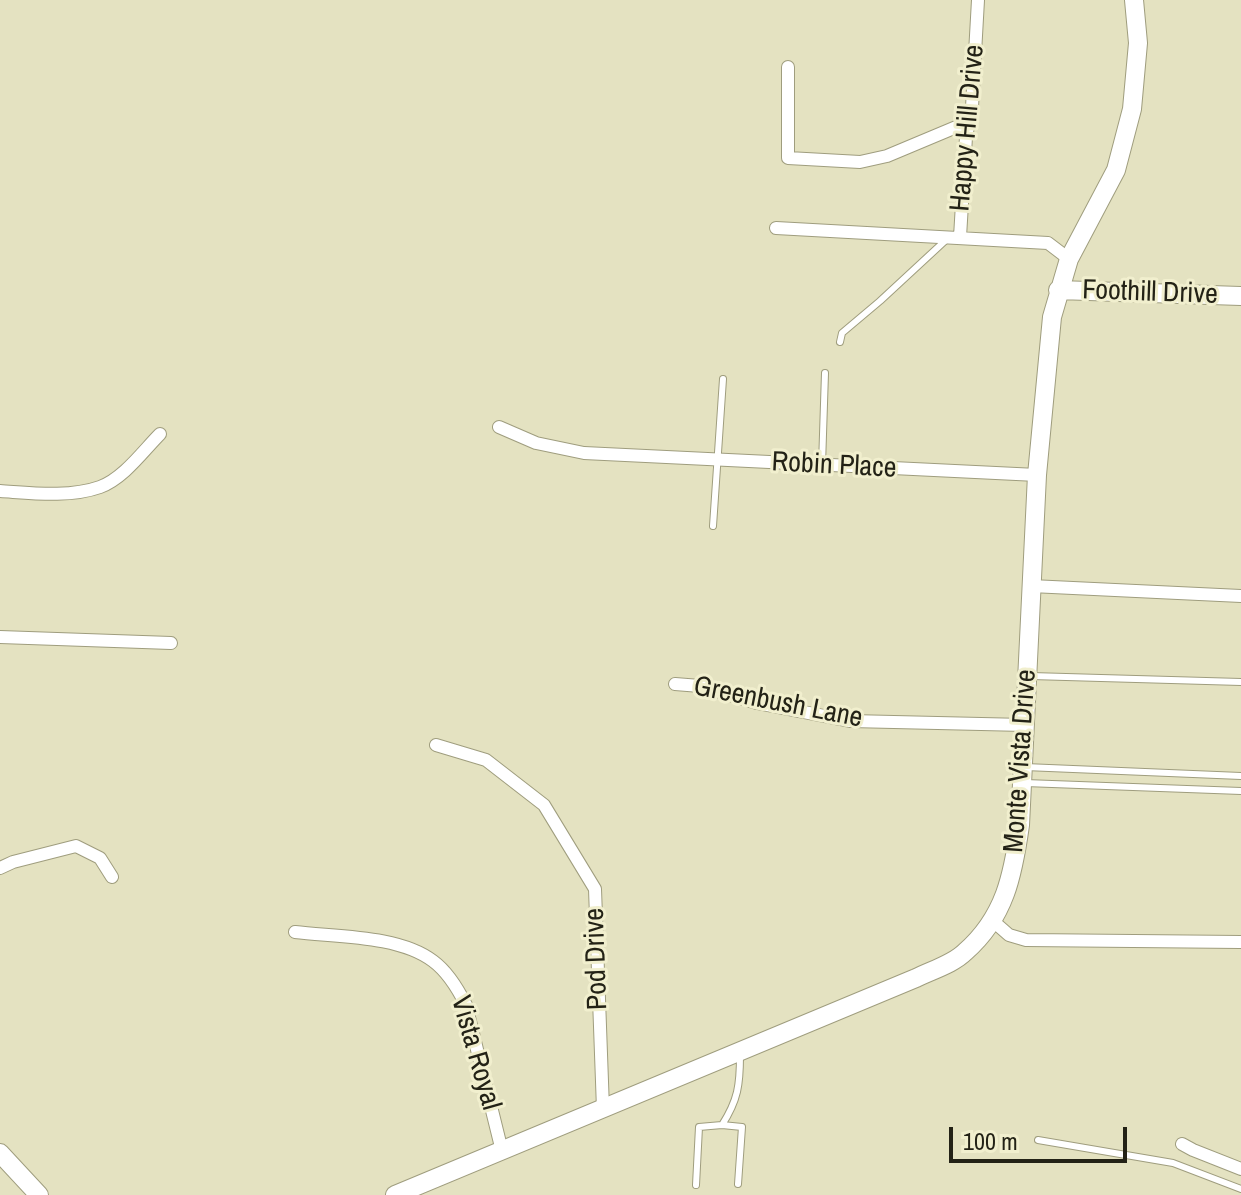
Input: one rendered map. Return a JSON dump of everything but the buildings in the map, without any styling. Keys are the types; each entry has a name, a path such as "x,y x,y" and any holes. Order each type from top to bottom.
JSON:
{"main road":[{"name":"Monte Vista Drive","path":"395,1195 940,966 964,954 993,921 1012,878 1020,825 1037,475 1052,317 1069,259 1116,170 1132,109 1138,43 1134,0"},
{"name":"Foothill Drive","path":"1058,290 1241,296"},
{"path":"0,1153 39,1195"}],"street":[{"name":"Happy Hill Drive","path":"978,0 972,107 955,237 1048,243 1069,259"},
{"path":"788,67 788,158 860,162 887,156 961,125 969,117 972,107"},
{"path":"776,228 955,237"},
{"name":"Robin Place","path":"499,427 536,443 584,453 1037,475"},
{"path":"0,491 78,491 102,486 127,469 160,434"},
{"path":"1031,586 1241,596"},
{"path":"0,637 171,643"},
{"name":"Greenbush Lane","path":"675,684 700,686 757,703 850,721 1025,725"},
{"name":"Pod Drive","path":"436,745 486,760 544,805 595,889 603,1109"},
{"path":"0,868 76,846 100,858 112,877"},
{"path":"993,921 1009,935 1026,940 1241,942"},
{"name":"Vista Royal","path":"295,932 394,943 434,962 455,985 466,1005 502,1151"},
{"path":"1182,1144 1241,1169"}],"lane":[{"path":"840,342 842,333 955,237"},
{"path":"822,465 825,373"},
{"path":"713,526 723,379"},
{"path":"1027,675 1241,682"},
{"path":"1022,775 1241,776"},
{"path":"1022,775 1241,791"},
{"path":"722,1125 740,1088 740,1052"},
{"path":"696,1185 699,1127 722,1125 742,1127 738,1184"},
{"path":"1038,1140 1173,1163 1241,1189"}]}
